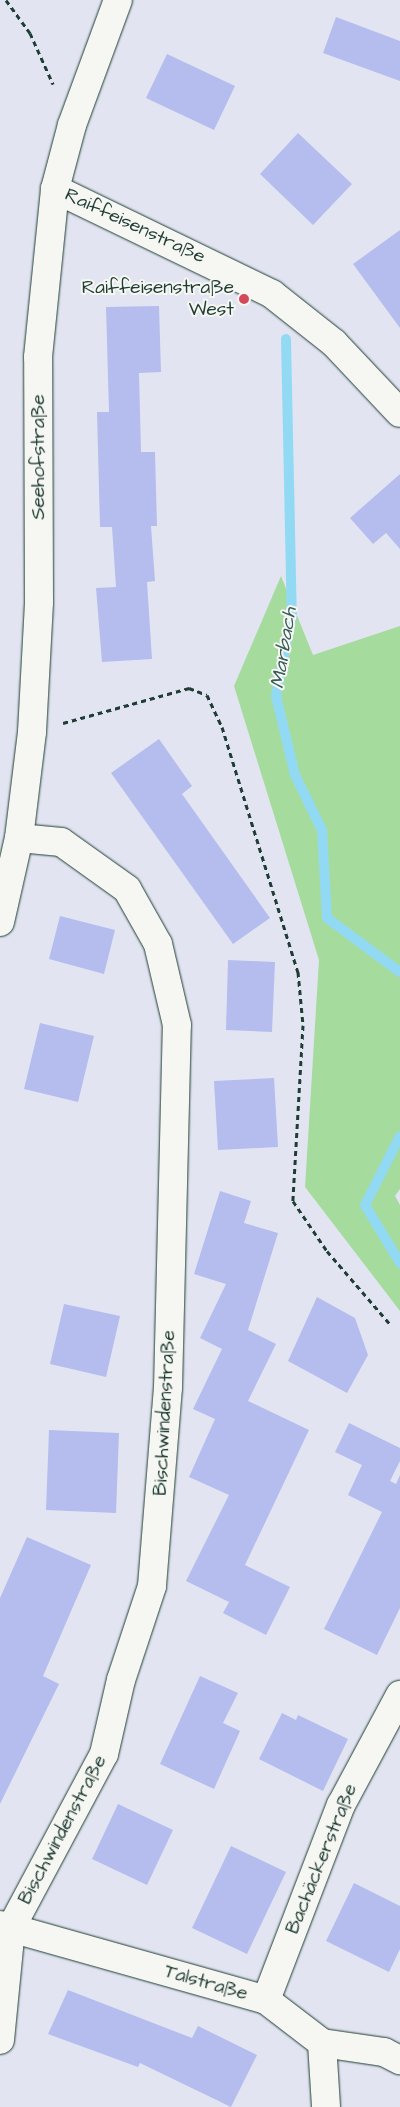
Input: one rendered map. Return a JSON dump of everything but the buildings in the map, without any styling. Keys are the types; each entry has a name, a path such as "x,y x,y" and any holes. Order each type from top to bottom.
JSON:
{"street":[{"name":"Seehofstraße","path":"0,922 19,838 32,732 39,602 38,357 55,189 72,125 118,0"},
{"name":"Raiffeisenstraße","path":"55,189 272,294 334,343 400,414"},
{"name":"Bischwindenstraße","path":"0,2040 6,1927 104,1754 121,1680 152,1586 168,1388 177,1025 158,944 127,890 61,842 19,838"},
{"name":"Bachäckerstraße","path":"266,2000 340,1805 400,1695"},
{"name":"Talstraße","path":"6,1927 266,2000 322,2043 384,2052 400,2060"},
{"path":"322,2043 326,2107"}],"path":[{"path":"6,0 30,33 72,125"},
{"path":"32,732 189,688 207,695 222,727 298,972 302,1025 293,1201 327,1251 390,1324"}],"green space":[{"path":"281,576 313,655 400,626 400,1189 395,1196 400,1205 400,1311 305,1187 319,960 234,686"}],"waterway":[{"name":"Marbach","path":"286,339 292,615 276,696 295,775 322,830 327,918 400,972"},
{"name":"Marbach","path":"400,1136 365,1205 400,1263"}],"place":[{"name":"Raiffeisenstraße West","path":"244,299"}]}
